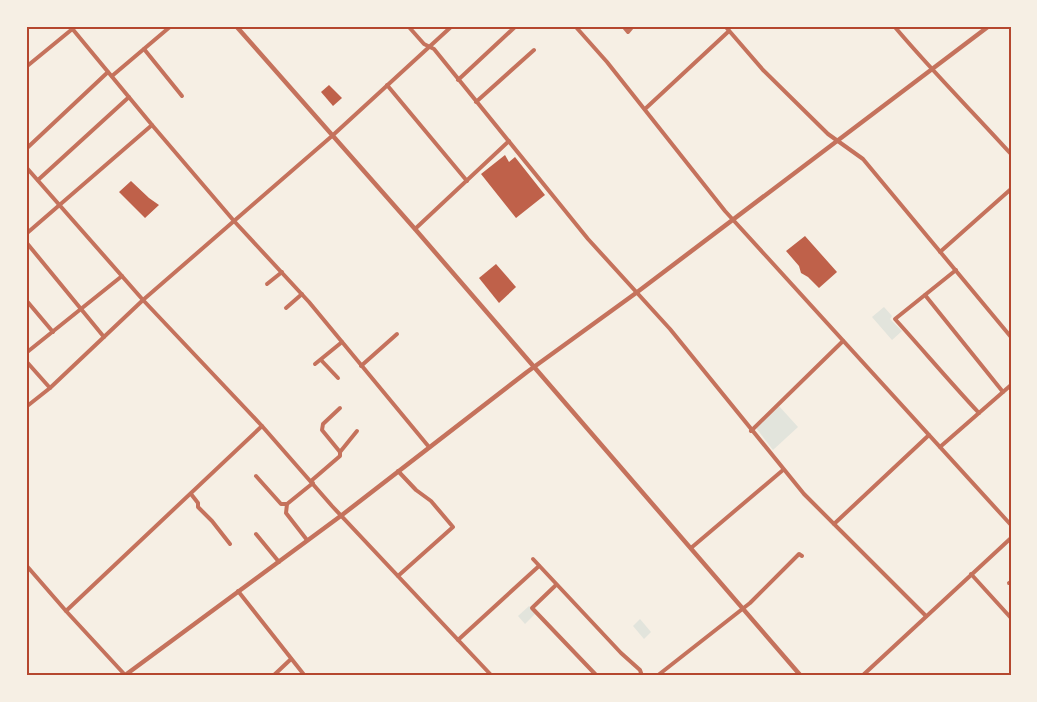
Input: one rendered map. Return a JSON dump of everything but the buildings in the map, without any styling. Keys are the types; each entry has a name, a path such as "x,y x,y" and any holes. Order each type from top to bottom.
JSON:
{"street":[{"path":"112,76 171,26"},
{"path":"236,26 415,229 801,676"},
{"path":"408,26 424,44 434,49 588,239 670,329 783,470 926,616"},
{"path":"26,407 50,388 143,300 332,136 452,26"},
{"path":"458,80 516,26"},
{"path":"575,26 607,62 726,211 1011,525"},
{"path":"623,26 628,32 633,26"},
{"path":"725,26 763,70 836,140 863,159 1011,337"},
{"path":"894,26 932,70 1011,154"},
{"path":"26,565 125,676 342,515 429,447 989,26"},
{"path":"26,67 73,27 152,125 234,221 302,294 429,447"},
{"path":"645,109 730,31"},
{"path":"144,49 182,96"},
{"path":"476,102 534,50"},
{"path":"26,149 108,72"},
{"path":"387,85 467,181"},
{"path":"38,180 129,97"},
{"path":"26,234 152,125"},
{"path":"415,229 509,141"},
{"path":"26,167 143,300 262,426 492,676"},
{"path":"940,252 1011,189"},
{"path":"26,242 104,337"},
{"path":"956,270 895,318 979,413"},
{"path":"267,284 282,272"},
{"path":"26,353 122,276"},
{"path":"286,308 302,294"},
{"path":"925,295 1004,392"},
{"path":"26,300 53,332"},
{"path":"362,366 397,334"},
{"path":"751,430 843,341"},
{"path":"316,364 342,342"},
{"path":"321,360 338,378"},
{"path":"26,361 50,388"},
{"path":"940,447 1011,385"},
{"path":"340,408 323,424 322,430 340,452"},
{"path":"66,611 262,426"},
{"path":"256,476 281,504 287,504 340,456 340,452 357,431"},
{"path":"834,524 929,435"},
{"path":"691,548 783,470"},
{"path":"398,471 416,490 431,501 453,527 398,576"},
{"path":"191,494 198,503 198,507 230,544"},
{"path":"287,504 286,513 307,540"},
{"path":"256,534 279,562"},
{"path":"862,676 1010,539"},
{"path":"657,676 743,609 799,554 802,556"},
{"path":"533,560 621,653 640,670 642,676"},
{"path":"458,640 539,566"},
{"path":"971,574 1011,618"},
{"path":"556,585 532,608 597,676"},
{"path":"238,591 305,676"},
{"path":"273,676 291,659"}],"shaded area":[{"path":"884,307 892,316 890,319 902,331 892,340 872,317"},
{"path":"779,406 798,427 773,450 756,428"},
{"path":"529,606 536,613 525,624 518,616"},
{"path":"640,619 651,632 644,639 633,626"}]}
